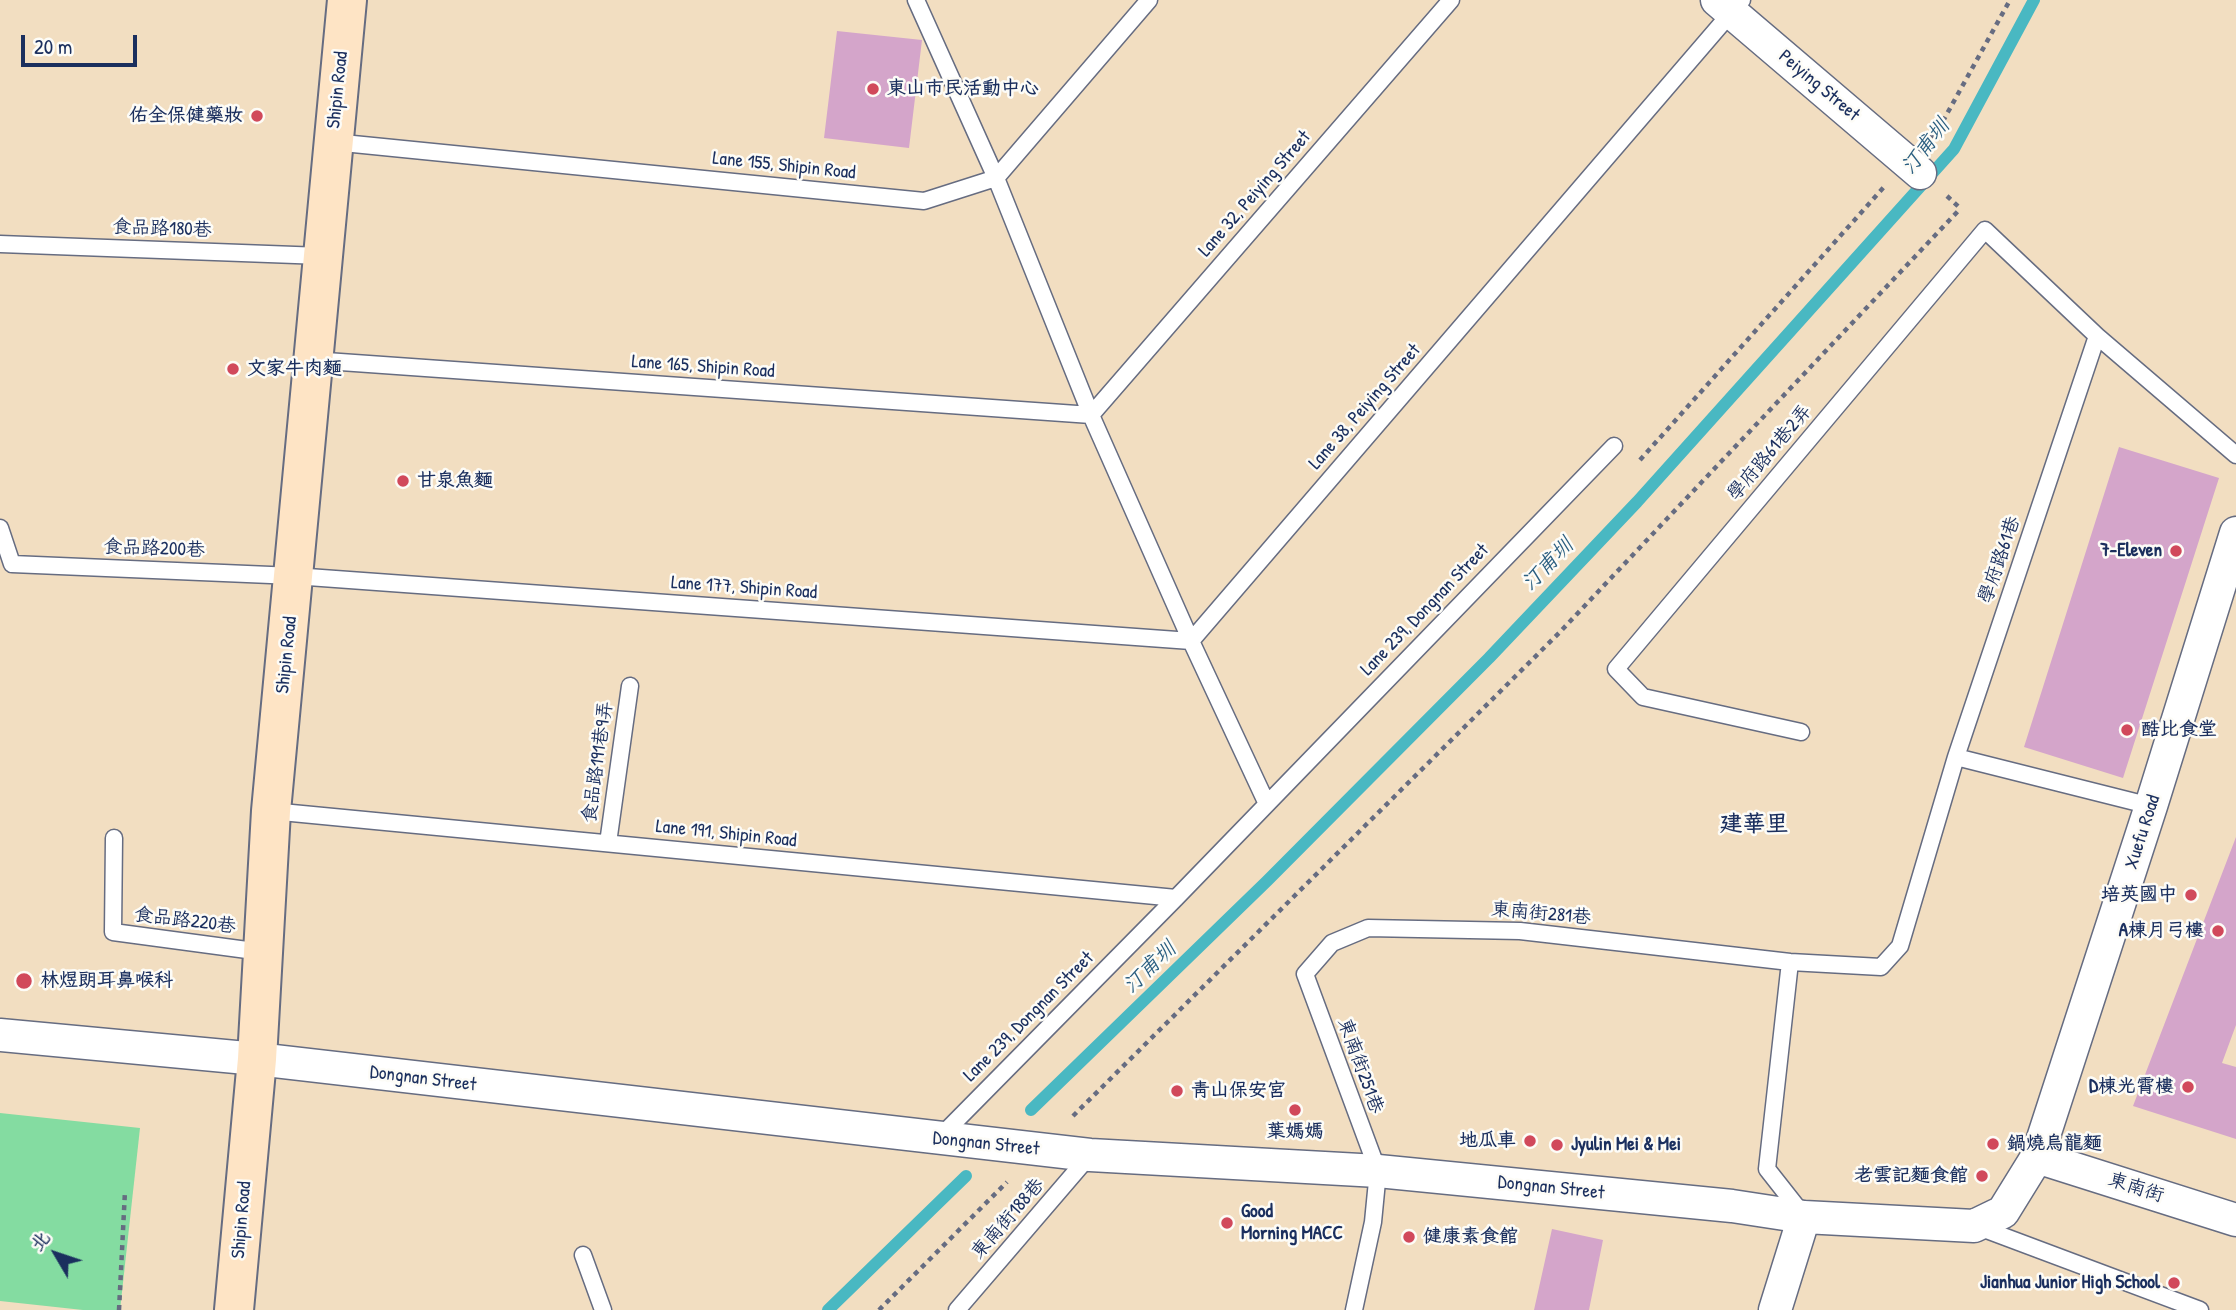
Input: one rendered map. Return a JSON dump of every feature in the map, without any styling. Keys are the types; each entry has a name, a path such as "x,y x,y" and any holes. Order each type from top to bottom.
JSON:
{"street":[{"name":"Shipin Road","path":"234,1310 257,1059 271,811 347,0"},
{"name":"Peiying Street","path":"1731,4 1913,167"},
{"name":"Xuefu Road","path":"1974,1226 2003,1212 2037,1157 2236,533"},
{"name":"Dongnan Street","path":"0,1034 257,1059 1090,1155 1378,1171 1732,1206 1804,1217 1974,1226"},
{"name":"東南街","path":"2037,1157 2236,1220"},
{"path":"1776,1310 1804,1217"}],"lane":[{"path":"916,0 996,178 1091,415 1267,804"},
{"path":"996,178 1149,0"},
{"name":"Lane 32, Peiying Street","path":"1091,415 1451,0"},
{"name":"Lane 38, Peiying Street","path":"1191,641 1731,4"},
{"name":"Lane 155, Shipin Road","path":"332,142 924,201 996,178"},
{"path":"1984,230 2097,336 2236,455"},
{"name":"學府路61巷2弄","path":"1801,732 1643,697 1616,669 1984,230"},
{"name":"食品路180巷","path":"0,244 322,256"},
{"name":"學府路61巷","path":"1881,967 1900,946 1956,757 2097,336"},
{"name":"Lane 165, Shipin Road","path":"312,360 1091,415"},
{"name":"Lane 239, Dongnan Street","path":"938,1139 1614,446"},
{"path":"0,528 12,564 0,576"},
{"name":"食品路200巷","path":"12,564 294,576"},
{"name":"Lane 177, Shipin Road","path":"294,576 1191,641"},
{"name":"食品路191巷9弄","path":"608,843 630,686"},
{"path":"1956,757 2151,806"},
{"name":"Lane 191, Shipin Road","path":"271,811 1176,898"},
{"name":"食品路220巷","path":"114,838 113,932 262,952"},
{"name":"東南街281巷","path":"1305,974 1332,943 1368,928 1520,931 1790,962 1881,967"},
{"path":"1790,962 1767,1169 1804,1217"},
{"name":"東南街251巷","path":"1305,974 1378,1171"},
{"name":"東南街188巷","path":"957,1310 1090,1155"},
{"path":"1354,1310 1373,1222 1378,1171"},
{"path":"1974,1226 2200,1310"},
{"path":"583,1255 603,1310"}],"path":[{"path":"1633,468 1913,167 1938,130 2010,0"},
{"path":"1913,167 1984,230"},
{"path":"879,1310 1559,634 1960,209"},
{"path":"119,1310 125,1191"}],"green space":[{"path":"0,1113 140,1128 120,1310 83,1310 0,1301"}],"building":[{"name":"東山市民活動中心","path":"837,31 922,40 909,148 824,138"},
{"path":"2119,447 2219,478 2123,778 2024,747"},
{"path":"2236,837 2236,1025 2222,1063 2236,1067 2236,1139 2133,1106"},
{"path":"1552,1229 1603,1240 1589,1310 1534,1310"}],"waterway":[{"name":"汀甫圳","path":"1031,1110 1267,881 1489,658 1637,502 1954,149 2034,0"},
{"name":"汀甫圳","path":"828,1310 966,1176"}],"place":[{"name":"東山市民活動中心","path":"873,89"},
{"name":"佑全保健藥妝","path":"257,116"},
{"name":"文家牛肉麵","path":"233,369"},
{"name":"甘泉魚麵","path":"403,481"},
{"name":"7-Eleven","path":"2176,551"},
{"name":"酷比食堂","path":"2127,730"},
{"name":"培英國中","path":"2191,895"},
{"name":"A棟月弓樓","path":"2218,931"},
{"name":"林煜朗耳鼻喉科","path":"24,981"},
{"name":"D棟光霄樓","path":"2188,1087"},
{"name":"青山保安宮","path":"1177,1091"},
{"name":"葉媽媽","path":"1295,1110"},
{"name":"地瓜車","path":"1530,1141"},
{"name":"鍋燒烏龍麵","path":"1993,1144"},
{"name":"Jyulin Mei & Mei","path":"1557,1145"},
{"name":"老雲記麵食館","path":"1982,1176"},
{"name":"Good Morning MACC","path":"1227,1223"},
{"name":"健康素食館","path":"1409,1237"},
{"name":"Jianhua Junior High School","path":"2174,1283"}],"district":[{"name":"建華里","path":"1754,825"}]}
